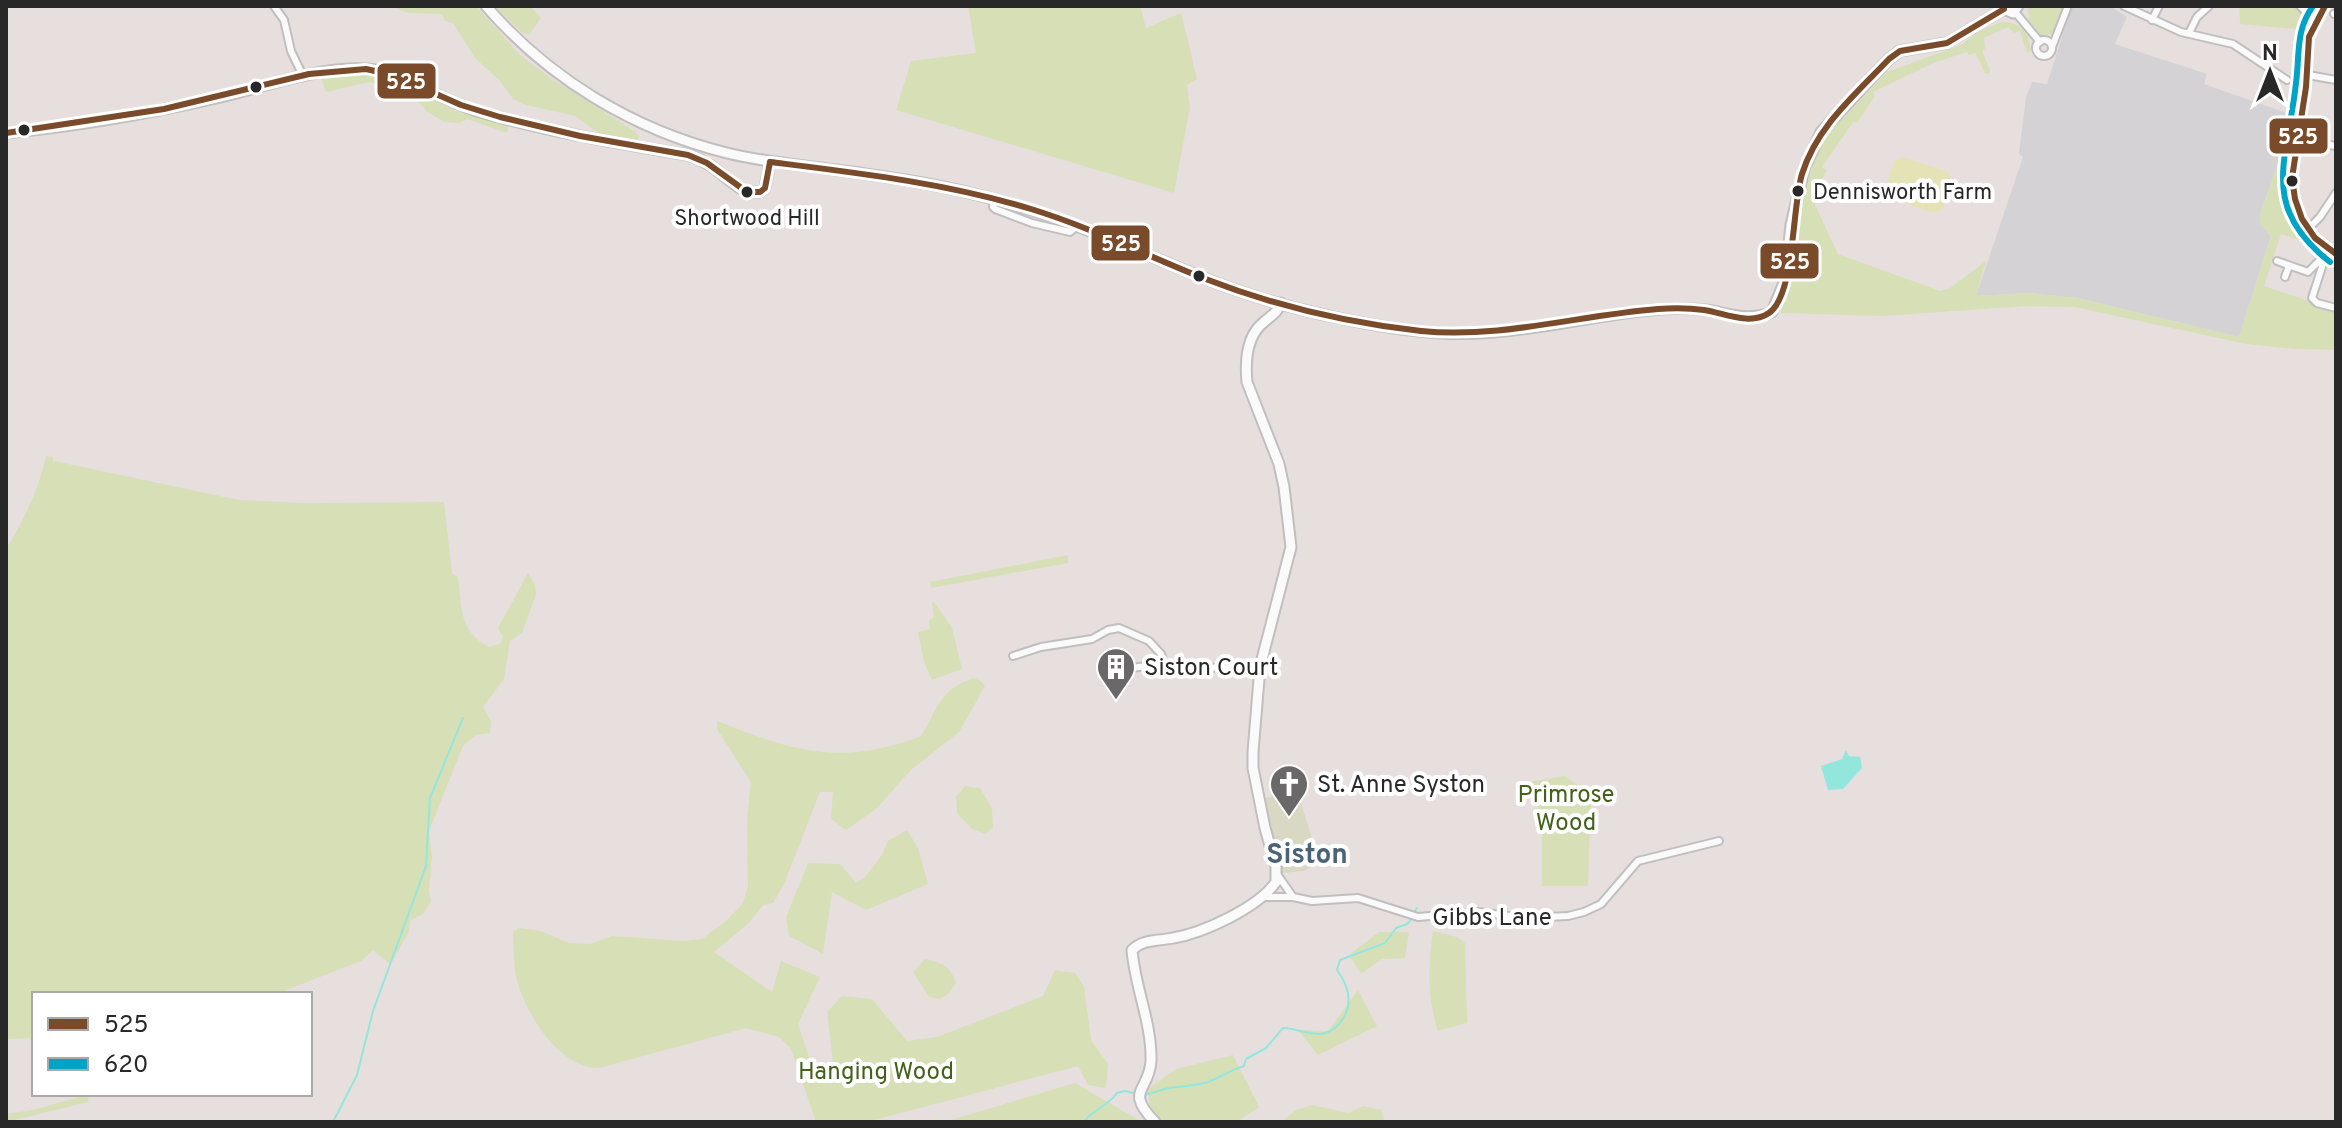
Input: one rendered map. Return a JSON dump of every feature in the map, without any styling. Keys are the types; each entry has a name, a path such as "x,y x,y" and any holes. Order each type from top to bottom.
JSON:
{"main road":[{"path":"486,6 546,64 614,110 686,142 770,162 926,184 994,199 1077,225 1221,284 1276,302 1419,331 1464,333 1551,325 1660,309 1706,310 1742,319 1759,318 1772,312 1779,301 1787,271 1796,195 1821,132 1900,51 1947,43 2004,8 2010,13 2017,9"},
{"path":"6,133 127,117 303,76 367,69 388,73 474,110 705,160 747,192 760,192 765,188 770,162"},
{"path":"1155,1122 1144,1112 1140,1095 1151,1065 1149,1038 1132,950 1138,944 1199,931 1263,897 1276,882 1277,874 1253,768 1260,667 1291,547 1279,464 1247,382 1246,368 1254,334 1278,311 1276,302"}],"street":[{"path":"274,6 284,20 291,51 303,76"},
{"path":"2060,29 2036,48 2041,56 2049,55 2060,29 2068,6"},
{"path":"2124,6 2189,33 2233,44 2287,80"},
{"path":"2152,20 2159,6"},
{"path":"2189,33 2197,17 2209,6"},
{"path":"2300,6 2314,19"},
{"path":"2277,261 2308,272 2333,252 2308,229 2296,206 2292,182 2292,162 2308,75 2306,45 2314,19 2325,6"},
{"path":"2017,9 2043,41 2052,47"},
{"path":"2308,75 2336,80"},
{"path":"2297,137 2336,146"},
{"path":"2308,229 2336,193"},
{"path":"2321,260 2322,267 2312,298 2317,303 2336,308"},
{"path":"2285,277 2289,266"},
{"path":"1013,656 1041,647 1092,639 1119,628 1149,641 1161,654 1164,664 1173,671 1260,667"},
{"path":"1131,668 1164,664"},
{"name":"Gibbs Lane","path":"1263,897 1293,897 1312,901 1358,898 1418,917 1478,912 1524,918 1568,916 1601,904 1638,861 1719,841"},
{"path":"1277,874 1293,897"}],"shaded area":[{"path":"2072,6 2110,6 2127,17 2115,44 2207,74 2204,84 2295,116 2260,214 2260,224 2271,236 2239,337 2078,298 2028,293 1976,296 2023,157 2019,154 2026,97 2032,82 2047,84"}],"green space":[{"path":"390,6 476,6 520,55 636,132 639,137 637,141 602,136 575,116 513,99 500,81 475,58 453,23 445,21 442,14 408,13"},
{"path":"495,6 530,6 541,18 529,35 521,32"},
{"path":"968,6 1140,6 1146,28 1181,13 1197,79 1187,85 1190,107 1174,193 896,110 911,61 976,53"},
{"path":"2026,6 2063,6 2052,34 2042,36 2027,18 2030,16"},
{"path":"2239,6 2295,6 2307,21 2305,30 2240,24"},
{"path":"2002,22 2013,23 2022,29 2031,50 2027,53 2020,31 2014,33 2008,27 1984,38 1985,49 1982,51 1989,74 1985,73 1975,53 1969,55 1967,52 1933,63 1873,92 1875,96 1857,123 1854,121 1822,167 1827,170 1816,191 1815,205 1838,254 1940,291 1950,288 1986,261 1976,296 2028,293 2078,298 2239,337 2271,236 2260,224 2260,214 2295,116 2298,117 2290,171 2292,204 2308,235 2322,248 2281,234 2264,286 2336,310 2336,350 2246,344 2075,307 2024,306 1886,316 1781,313 1790,279 1799,200 1806,171 1822,140 1887,72 1961,45 1979,31"},
{"path":"350,73 395,81 456,111 509,124 507,133 467,119 459,123 445,122 427,112 418,101 395,89 370,82 326,92 321,78"},
{"path":"1903,157 1948,172 1952,181 1942,210 1934,213 1890,198 1885,188 1894,161"},
{"path":"46,456 53,457 53,464 54,461 239,500 444,502 452,574 458,577 464,618 472,634 489,647 500,644 503,637 498,628 528,573 536,594 522,633 510,641 504,679 483,707 491,722 490,733 476,735 463,746 429,831 431,902 423,914 410,921 409,932 390,964 373,950 361,961 281,992 32,992 32,1038 6,1039 6,549 40,480"},
{"path":"1068,555 1068,563 931,588 930,582"},
{"path":"932,602 952,628 962,669 932,680 924,662 918,632 930,629 929,620 934,617"},
{"name":"Hanging Wood","path":"974,678 985,686 959,732 911,770 876,809 846,830 831,819 833,792 820,792 784,884 773,903 763,905 749,923 714,952 772,992 781,961 820,977 798,1024 812,1066 809,1069 833,1063 827,1012 842,996 872,999 907,1041 937,1037 1043,996 1055,970 1075,973 1084,987 1091,1040 1108,1064 1106,1088 1088,1085 1078,1066 867,1122 816,1122 791,1049 779,1037 746,1028 599,1068 572,1060 549,1040 531,1014 519,987 513,931 520,928 541,931 569,943 590,944 612,936 684,941 702,939 743,903 748,886 747,820 751,782 717,729 717,721 794,747 842,753 866,751 921,736 946,694"},
{"name":"Primrose Wood","path":"1565,776 1591,795 1588,886 1542,886 1542,818 1528,782"},
{"path":"965,786 980,788 992,808 993,827 986,834 972,829 957,813 956,797"},
{"path":"1298,794 1315,847 1309,851 1312,867 1282,873 1262,798"},
{"path":"907,830 918,848 928,884 866,910 832,892 823,954 789,936 786,917 808,863 840,864 856,883 865,877 882,855 888,841"},
{"path":"1433,931 1457,937 1465,943 1467,1023 1438,1031 1430,982"},
{"path":"1379,932 1409,932 1405,958 1382,959 1361,974 1349,955"},
{"path":"925,959 945,966 956,983 947,995 939,999 929,997 913,972"},
{"path":"1358,990 1377,1026 1318,1055 1298,1030 1328,1031"},
{"path":"1233,1055 1259,1107 1237,1122 1160,1122 1150,1108 1148,1089 1176,1069"},
{"path":"1075,1083 1142,1122 944,1122"},
{"path":"89,1096 88,1102 6,1122 6,1114"},
{"path":"1312,1105 1348,1113 1363,1106 1381,1110 1385,1122 1281,1122 1296,1110"}],"water":[{"path":"1846,750 1849,756 1860,757 1862,768 1843,789 1828,790 1821,766 1842,759"}],"waterway":[{"path":"333,1122 357,1075 373,1011 426,866 430,798 463,718"},
{"path":"1143,1094 1203,1083 1244,1066 1246,1059 1266,1048 1283,1028 1316,1034 1332,1030 1346,1012 1349,998 1337,970 1340,960 1385,943 1396,928 1410,921"},
{"path":"1084,1122 1117,1093 1137,1094"}],"transit line":[{"name":"620","path":"2313,6 2303,24 2299,43 2283,180 2285,201 2293,221 2330,262"},
{"name":"525","path":"2325,6 2309,37 2306,87 2292,178 2302,219 2315,238 2336,254"},
{"name":"525","path":"770,162 902,180 999,200 1075,224 1229,288 1310,312 1365,323 1451,333 1510,329 1675,308 1754,318 1769,313 1784,288 1802,174 1827,126 1900,51 1947,43 2004,9"},
{"name":"525","path":"6,133 164,109 309,74 366,69 393,75 461,105 500,117 580,136 688,155 707,163 747,192 760,192 765,188 770,162"}],"place":[{"name":"Dennisworth Farm","path":"1798,191"},
{"name":"Shortwood Hill","path":"747,192"},
{"name":"Siston Court","path":"1116,701"},
{"name":"St. Anne Syston","path":"1289,818"}],"district":[{"name":"Siston","path":"1307,853"}]}
